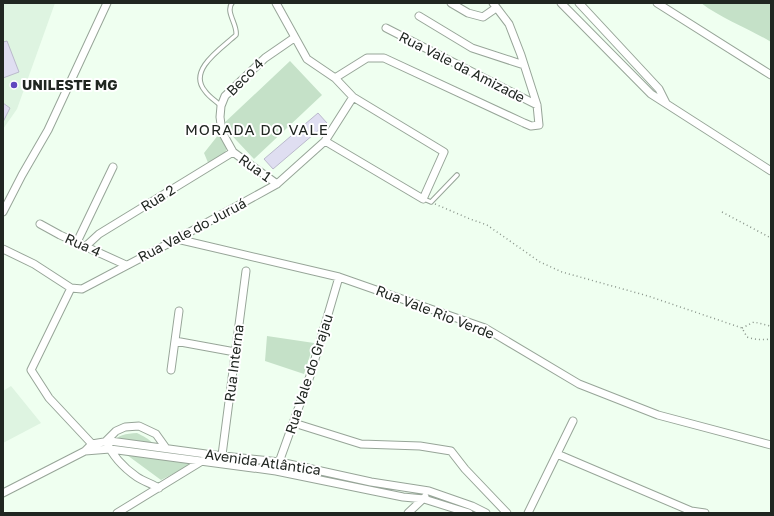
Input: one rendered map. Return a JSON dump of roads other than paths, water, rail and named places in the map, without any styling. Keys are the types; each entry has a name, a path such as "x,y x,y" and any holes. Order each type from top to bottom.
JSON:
{"street":[{"path":"3,212 48,130 107,3"},
{"path":"276,3 288,22 294,38 307,59 335,78 353,97 444,152 423,199 325,142"},
{"path":"335,78 367,58 384,58 530,126 539,125 538,105 509,24 495,5 483,17 468,13 451,3"},
{"path":"561,3 651,94 771,171"},
{"path":"579,3 659,89 666,103"},
{"path":"657,3 688,21 771,75"},
{"path":"419,16 472,48 524,65"},
{"name":"Rua Vale da Amizade","path":"386,28 538,105"},
{"name":"Beco 4","path":"233,152 222,132 220,118 221,106 225,96 253,68 294,38"},
{"name":"Rua Vale do Juruá","path":"71,288 82,289 277,184 325,142 353,97"},
{"name":"Rua 1","path":"233,152 277,184"},
{"name":"Rua 2","path":"86,246 99,234 233,152"},
{"path":"77,242 113,167"},
{"name":"Rua 4","path":"40,224 126,265"},
{"name":"Rua Vale Rio Verde","path":"177,239 338,277 485,328 578,384 658,415 771,445"},
{"path":"3,249 34,264 71,288 31,370 50,398 94,447"},
{"name":"Rua Interna","path":"222,456 246,271"},
{"name":"Rua Vale do Grajau","path":"276,471 310,376 338,277"},
{"path":"171,370 179,311"},
{"path":"175,341 235,352"},
{"path":"528,513 573,421"},
{"path":"294,423 361,444 420,446 451,451 465,469 507,513"},
{"path":"160,488 137,477 110,449 106,441 116,431 125,427 139,426 156,434 166,448"},
{"name":"Avenida Atlântica","path":"3,493 106,441 280,462 371,482 429,491 472,506 486,513"},
{"name":"Avenida Atlântica","path":"94,447 276,471 403,497 424,499 469,513"},
{"path":"117,513 202,462 206,454"},
{"path":"557,454 691,511 705,513"},
{"path":"408,513 424,499 429,491"}],"lane":[{"path":"221,106 204,91 200,82 204,64 236,35 237,30 230,10 232,3"},
{"path":"423,199 431,202 457,175"}],"place":[{"name":"UNILESTE MG","path":"14,85"}],"district":[{"name":"MORADA DO VALE","path":"257,130"}]}
